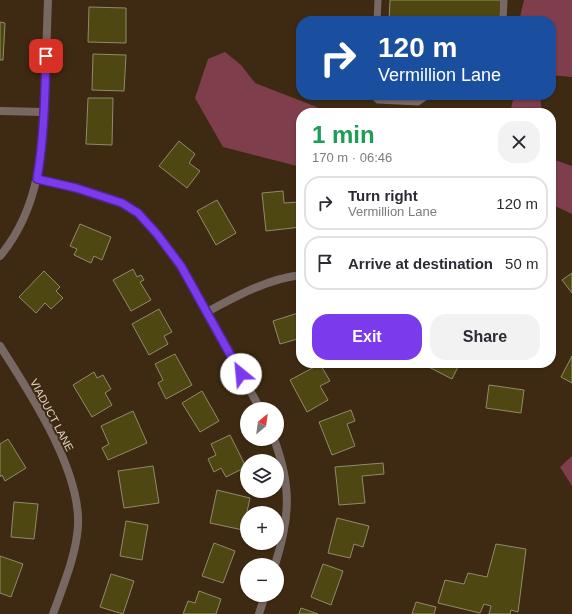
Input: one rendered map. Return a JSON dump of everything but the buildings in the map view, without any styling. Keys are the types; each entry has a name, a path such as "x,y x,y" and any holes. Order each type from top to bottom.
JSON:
{"street":[{"path":"0,256 7,248 29,209 37,179 44,112 48,0"},
{"path":"0,111 44,112"},
{"path":"37,179 76,188 122,203 138,213 157,234 181,266 256,402"},
{"path":"207,312 269,282 296,276"},
{"name":"VIADUCT LANE","path":"0,346 39,410 58,448 73,485 76,499 78,524 76,537 72,556 53,614"},
{"path":"277,446 282,461 287,492 287,513 283,538 277,558"},
{"path":"259,614 263,602"}],"lane":[{"path":"377,16 378,0"},
{"path":"503,16 504,0"},
{"path":"378,100 418,102 421,100"}],"shaded area":[{"path":"524,0 572,0 572,77 556,75 556,16 520,16"},
{"path":"225,52 241,65 255,83 319,108 296,108 296,166 223,147 195,98 208,59"},
{"path":"513,100 540,100 541,108 511,108"},
{"path":"556,160 572,166 572,214 556,206"},
{"path":"572,456 572,486 560,467"}],"route":[{"path":"46,56 44,112 37,179 76,188 122,203 138,213 157,234 181,266 241,374"}]}
